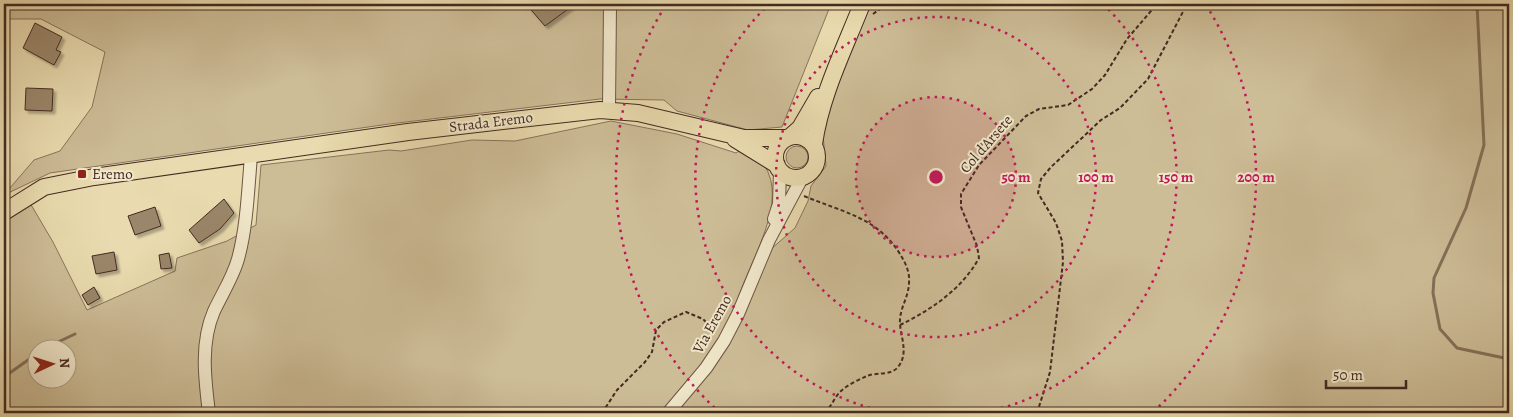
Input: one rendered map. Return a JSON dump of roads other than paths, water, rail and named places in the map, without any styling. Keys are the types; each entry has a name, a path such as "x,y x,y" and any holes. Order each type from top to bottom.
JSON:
{"main road":[{"path":"831,76 825,83 800,128 777,147 775,153 778,168 789,177 802,178 808,175 817,164 818,157 814,144 820,115 831,76 862,4"},
{"name":"Strada Eremo","path":"4,212 44,187 94,176 251,156 408,132 609,109 662,118 729,136 766,140 788,137"},
{"name":"Strada Eremo","path":"729,136 778,168"},
{"path":"788,137 803,136 814,144"}],"street":[{"path":"609,109 610,4"},
{"path":"209,413 205,380 206,339 213,313 238,259 246,218 251,156"},
{"name":"Via Eremo","path":"769,240 778,204 778,168"},
{"name":"Via Eremo","path":"668,413 706,368 724,341 738,314 769,240 802,178"}],"waterway":[{"path":"1477,4 1484,145 1466,208 1434,278 1433,293 1440,329 1457,348 1509,359"},
{"path":"62,340 75,334"},
{"path":"4,377 28,360"}],"place":[{"name":"Eremo","path":"82,174"}]}
